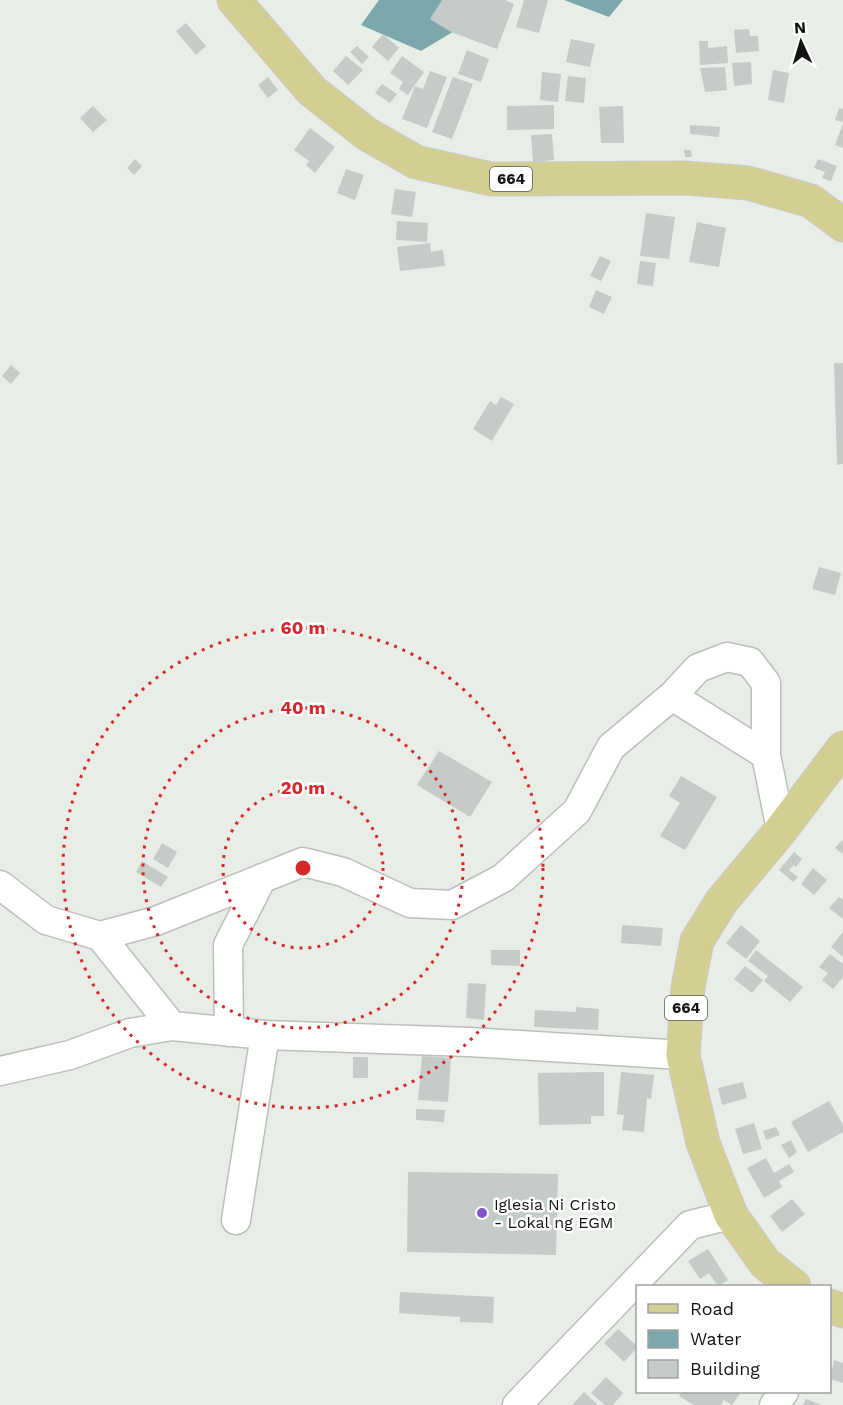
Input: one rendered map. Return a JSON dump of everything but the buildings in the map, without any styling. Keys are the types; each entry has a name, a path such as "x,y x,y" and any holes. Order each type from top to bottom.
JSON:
{"main road":[{"name":"664","path":"234,0 312,91 367,134 416,162 491,179 685,178 748,183 811,201 843,225"},
{"name":"664","path":"792,1285 765,1263 731,1215 703,1143 683,1055 688,987 697,941 721,902 781,830 843,748"}],"street":[{"path":"0,885 46,920 100,936 156,921 303,862 343,872 410,903 452,905 503,878 577,811 610,747 672,696 698,668 728,657 750,662 766,683 766,755 781,830"},
{"path":"672,696 766,755"},
{"path":"228,1032 228,945 262,879"},
{"path":"100,936 172,1026"},
{"path":"0,1071 70,1055 130,1033 172,1026 265,1035 469,1042 683,1055"},
{"path":"236,1220 265,1035"},
{"path":"517,1405 690,1226 731,1215"},
{"path":"774,1405 783,1393"}],"water":[{"path":"379,0 506,0 421,51 361,25"},
{"path":"564,0 623,0 609,17"}],"place":[{"name":"Iglesia Ni Cristo - Lokal ng EGM","path":"482,1213"}]}
